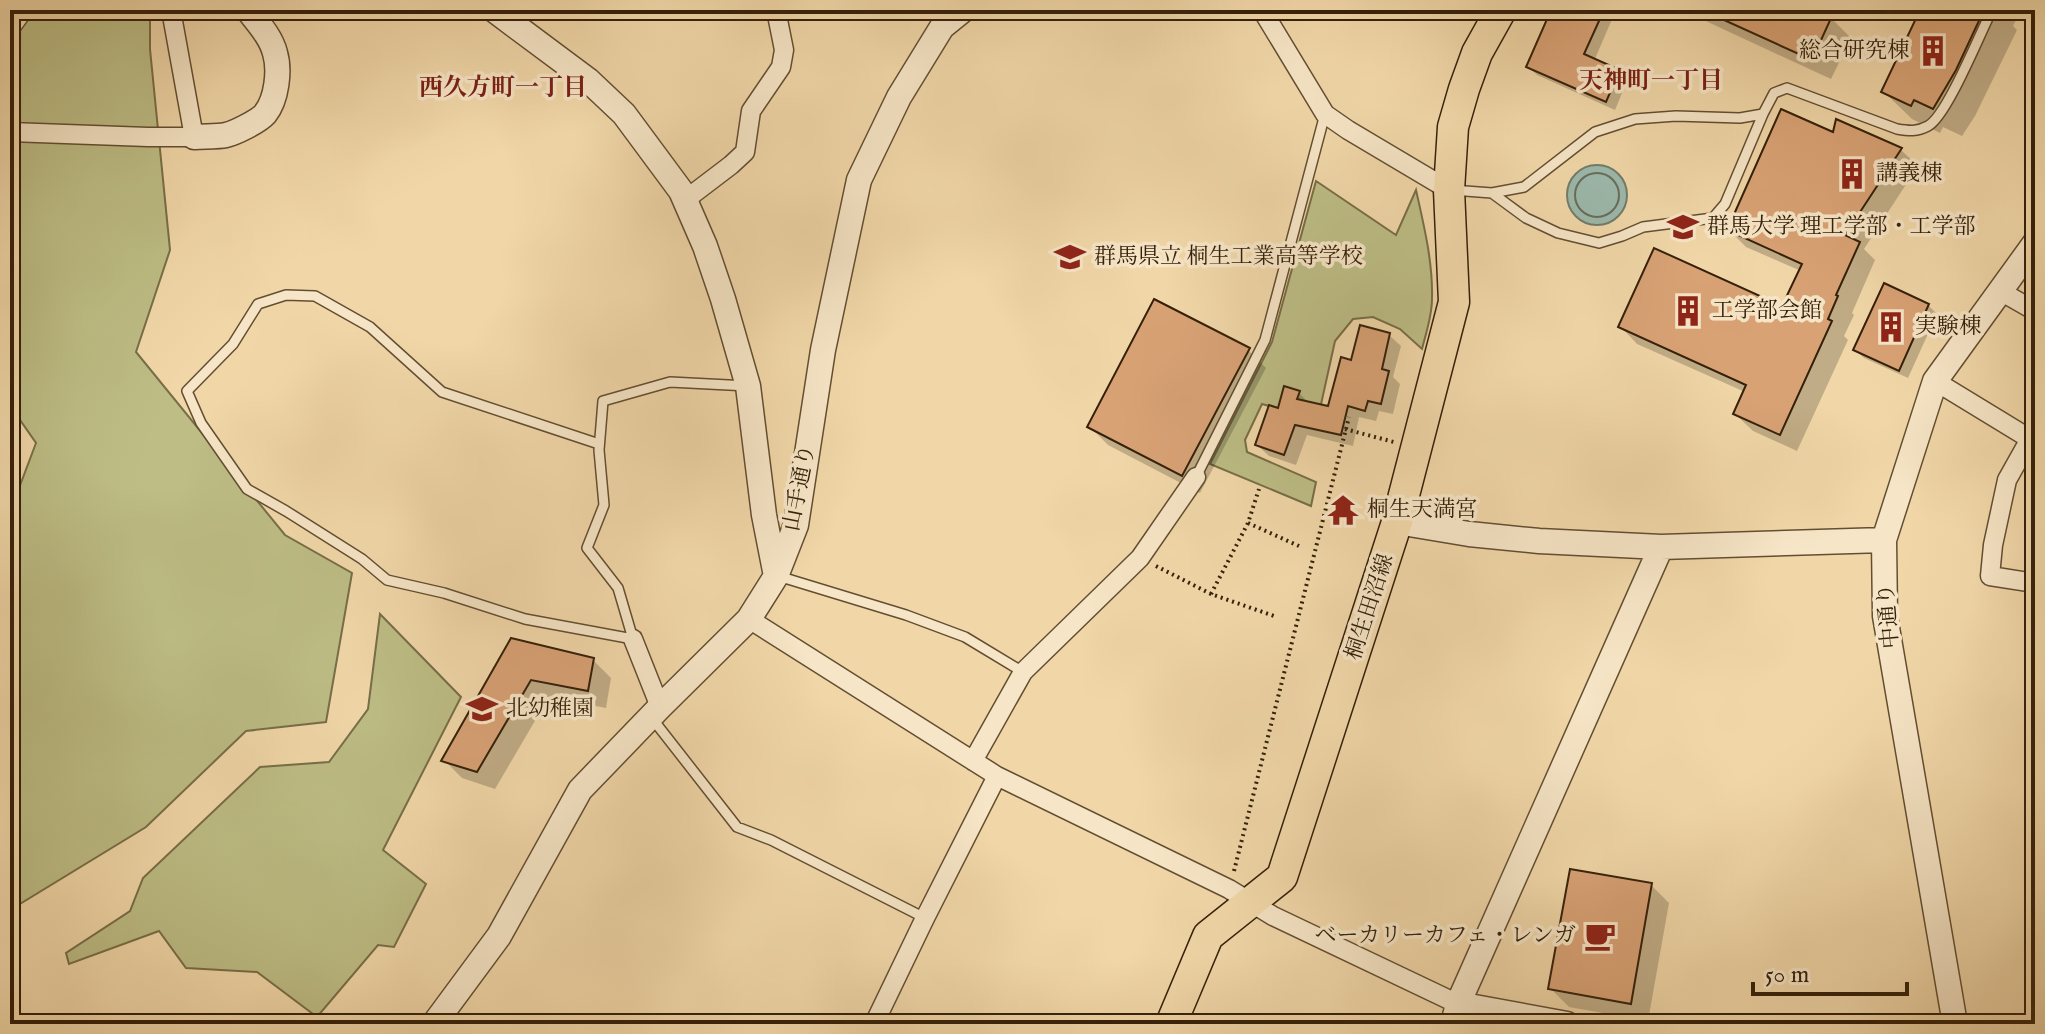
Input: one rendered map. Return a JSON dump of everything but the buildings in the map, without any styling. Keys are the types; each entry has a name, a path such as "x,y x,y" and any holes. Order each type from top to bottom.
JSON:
{"main road":[{"name":"桐生田沼線","path":"1171,1024 1208,936 1241,895 1282,877 1397,522 1454,302 1449,190 1453,127 1477,53 1501,10"}],"street":[{"path":"171,10 194,137"},
{"path":"10,132 194,137 227,135 251,123 265,114 274,94 278,73 275,50 248,10"},
{"path":"494,10 588,80 624,114 681,191 719,286 748,386 764,515 776,576"},
{"path":"685,200 745,152 751,111 781,67 784,50 776,10"},
{"name":"山手通り","path":"434,1024 499,936 580,790 749,619 776,576 796,525 823,350 859,180 913,73 942,27 963,10"},
{"path":"1262,10 1325,114 1449,190"},
{"name":"中通り","path":"1955,1024 1885,616 1884,540 1935,381 2035,243"},
{"path":"2000,291 2035,311"},
{"path":"1935,381 2032,440 2007,480 1993,545 1990,576 2035,583"},
{"path":"973,761 1023,672 1140,558 1196,477"},
{"path":"1397,522 1539,541 1661,547 1884,540"},
{"path":"1456,1014 1661,547"},
{"path":"749,619 997,776 1241,895 1273,916 1456,1014 1567,1024"},
{"path":"633,639 655,712"},
{"path":"874,1024 997,776"}],"lane":[{"path":"10,36 29,10"},
{"path":"1492,193 1526,218 1558,233 1599,243 1643,227 1713,218 1725,204 1774,93 1787,88 1897,129 1915,132 1931,125 1946,106 1992,10"},
{"path":"1196,477 1265,340 1325,114"},
{"path":"1449,190 1492,193 1524,187 1595,132 1635,119 1676,116 1740,118 1763,114"},
{"path":"599,444 442,392 370,327 315,296 286,295 258,304 233,344 187,391 201,423 247,489 362,559 387,580 444,593 525,619 633,639 618,588 587,548 604,505 599,444 603,401 670,382 748,386"},
{"path":"776,576 906,615 965,637 1023,672"},
{"path":"655,712 737,827 771,840 925,918"}],"path":[{"path":"1241,895 1349,417"},
{"path":"1345,429 1416,448"},
{"path":"1211,594 1248,523 1259,489"},
{"path":"1248,523 1299,546"},
{"path":"1140,558 1211,594 1274,616"}],"green space":[{"path":"10,10 150,10 150,49 170,250 136,352 285,535 352,573 326,722 246,731 146,827 10,910 10,544 14,534 10,512 36,443 20,420 13,419 10,413"},
{"path":"1316,181 1396,235 1416,190 1429,258 1432,299 1422,349 1400,329 1373,317 1353,319 1335,341 1318,418 1262,404 1245,440 1247,452 1316,482 1311,506 1210,464 1272,342"},
{"path":"380,614 461,697 383,850 426,884 394,947 378,945 317,1017 257,972 186,968 159,931 69,964 66,953 130,911 143,878 260,767 329,762 368,709"}],"water":[{"path":"1597,165 1609,167 1618,174 1625,183 1625,207 1618,216 1609,223 1597,225 1585,223 1576,216 1569,207 1567,195 1569,183 1576,174 1585,167"}],"place":[{"name":"総合研究棟","path":"1933,51"},
{"name":"講義棟","path":"1852,174"},
{"name":"群馬大学 理工学部・工学部","path":"1683,227"},
{"name":"群馬県立 桐生工業高等学校","path":"1070,257"},
{"name":"工学部会館","path":"1688,311"},
{"name":"実験棟","path":"1891,327"},
{"name":"桐生天満宮","path":"1343,510"},
{"name":"北幼稚園","path":"482,709"},
{"name":"ベーカリーカフェ・レンガ","path":"1600,936"}],"district":[{"name":"天神町一丁目","path":"1651,81"},
{"name":"西久方町一丁目","path":"503,88"}]}
